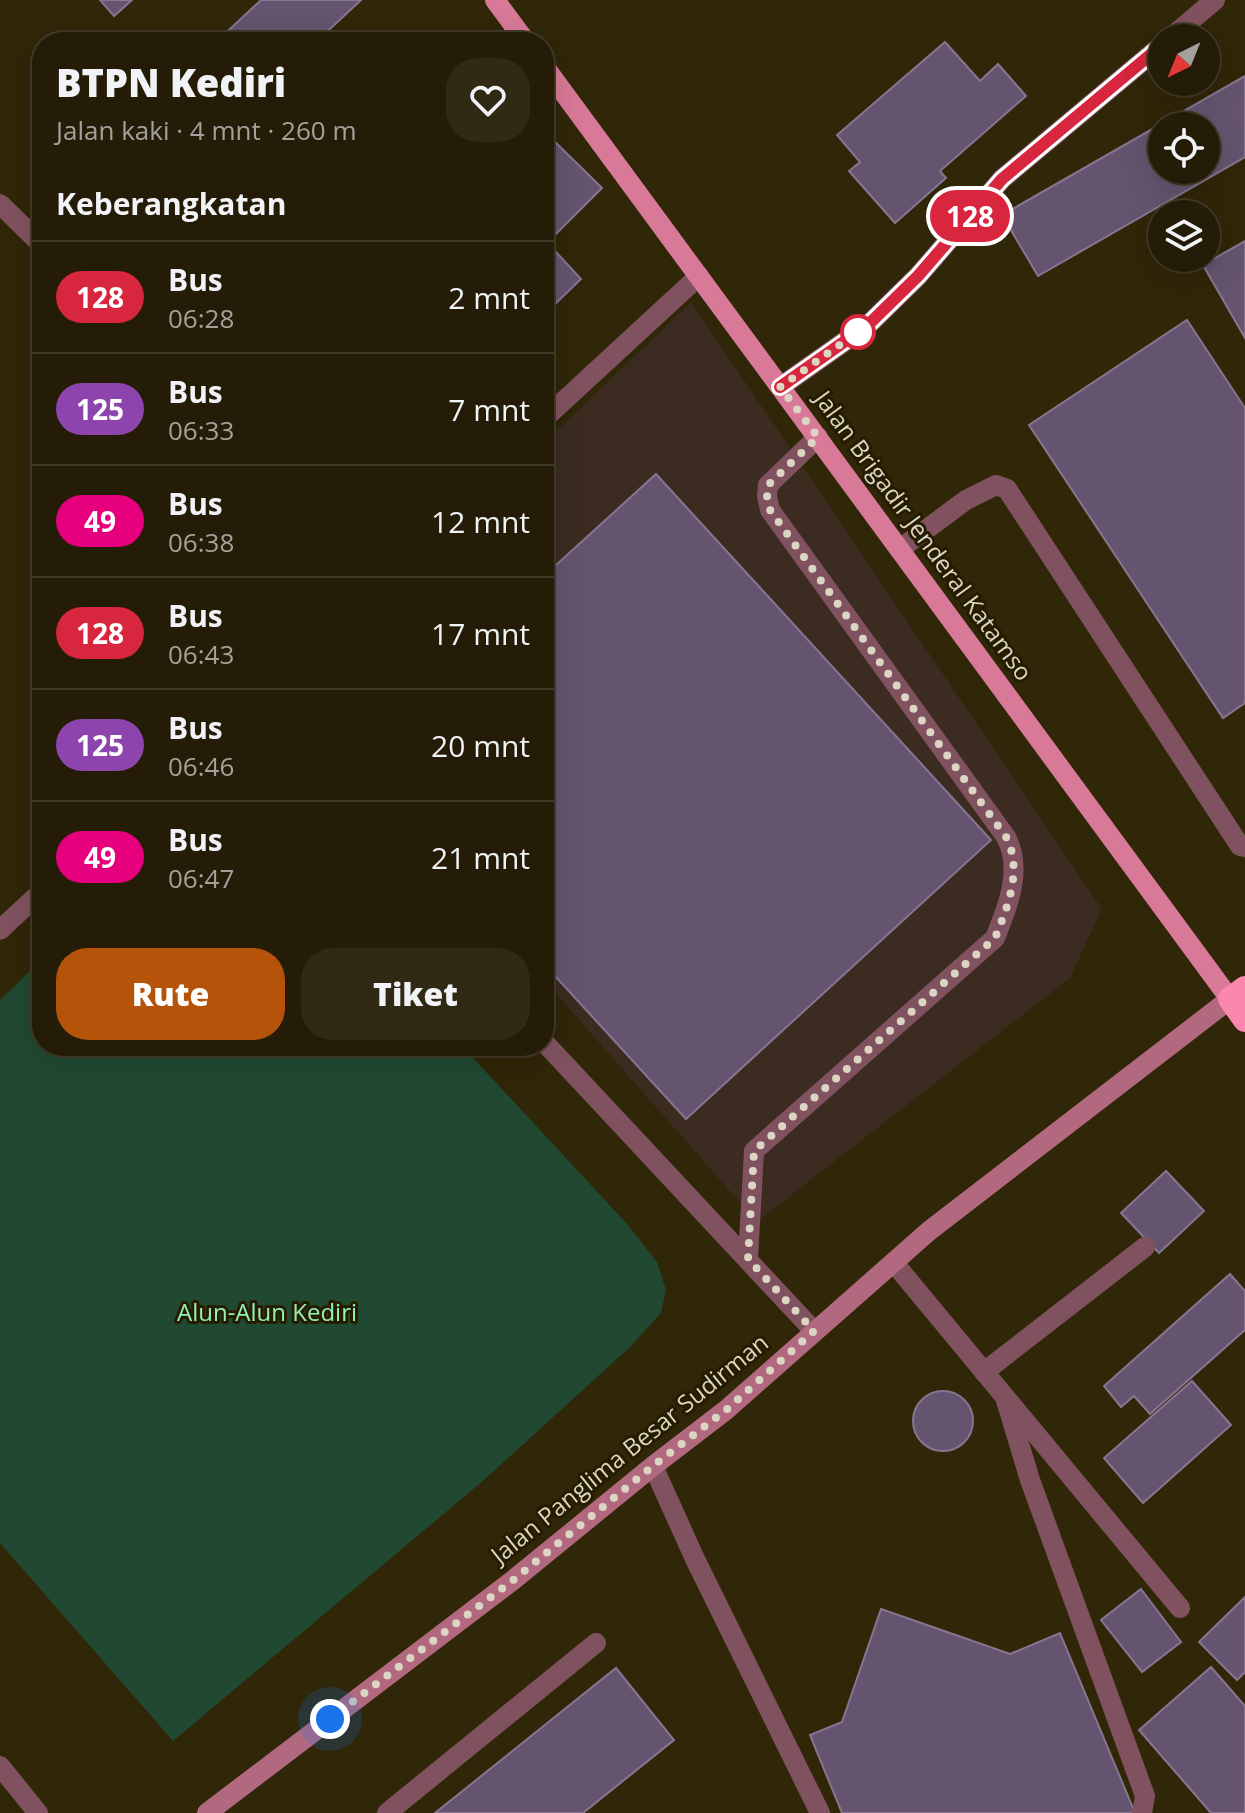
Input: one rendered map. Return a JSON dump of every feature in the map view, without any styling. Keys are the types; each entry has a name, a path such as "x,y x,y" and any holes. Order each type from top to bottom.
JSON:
{"highway":[{"path":"1238,993 1245,1020"}],"main road":[{"path":"495,0 519,32"},
{"name":"Jalan Brigadir Jenderal Katamso","path":"554,80 900,549 1238,993"},
{"name":"Jalan Panglima Besar Sudirman","path":"207,1813 512,1581 726,1410 929,1231 1238,993"}],"street":[{"path":"1187,24 1215,0"},
{"path":"780,387 868,325 918,276 1002,179 1148,57"},
{"path":"0,204 32,235"},
{"path":"554,410 699,276"},
{"path":"748,1259 754,1151 995,938 1008,907 1015,866 1013,850 1006,837 770,510 768,485 818,437"},
{"path":"900,549 966,500 996,485 1007,489 1240,846 1245,847"},
{"path":"0,930 32,900"},
{"path":"554,1053 814,1331"},
{"path":"984,1372 1145,1247"},
{"path":"894,1263 1180,1608"},
{"path":"1005,1397 1030,1480 1145,1796 1142,1813"},
{"path":"653,1466 695,1559 820,1813"},
{"path":"387,1813 596,1643"},
{"path":"0,1766 38,1813"}],"shaded area":[{"path":"691,302 1102,909 1070,978 757,1222 554,991 554,433"}],"green space":[{"name":"Alun-Alun Kediri","path":"32,969 32,1056 471,1056 628,1225 657,1262 666,1290 661,1313 630,1347 484,1480 173,1741 0,1543 0,1000"}],"building":[{"path":"100,0 132,0 114,16"},
{"path":"261,0 361,0 327,32 227,32"},
{"path":"945,42 980,81 998,64 1026,96 940,171 946,178 895,223 849,171 860,162 837,135"},
{"path":"1245,76 1245,157 1220,171 1220,112 1182,112 1210,96 1220,96 1220,90"},
{"path":"1148,131 1148,184 1198,184 1170,200 1148,200 1148,213 1038,276 1002,215"},
{"path":"554,141 602,188 554,236"},
{"path":"1245,241 1245,338 1207,272 1220,272 1220,255"},
{"path":"554,250 581,279 554,305"},
{"path":"1187,320 1245,408 1245,703 1223,718 1029,425"},
{"path":"656,474 991,840 686,1119 554,975 554,567"},
{"path":"1166,1171 1204,1211 1159,1253 1121,1213"},
{"path":"1230,1274 1245,1291 1245,1330 1150,1414 1134,1396 1121,1407 1104,1386"},
{"path":"1192,1381 1231,1425 1143,1503 1104,1458"},
{"path":"943,1391 964,1400 973,1421 964,1442 943,1451 922,1442 913,1421 922,1400"},
{"path":"1141,1589 1181,1642 1142,1672 1101,1620"},
{"path":"1245,1597 1245,1672 1237,1680 1199,1642"},
{"path":"881,1609 1010,1654 1060,1633 1135,1813 842,1813 810,1735 842,1722"},
{"path":"1211,1667 1245,1706 1245,1813 1211,1813 1139,1730"},
{"path":"616,1668 674,1740 583,1813 435,1813"}],"bus line":[{"name":"128","path":"780,387 868,325 918,276 1002,179 1148,57"}],"route":[{"path":"330,1719 512,1581 726,1410 814,1331 748,1259 754,1151 995,938 1008,907 1015,866 1013,850 1006,837 770,510 768,485 818,437 780,387 868,325 858,332"}]}
